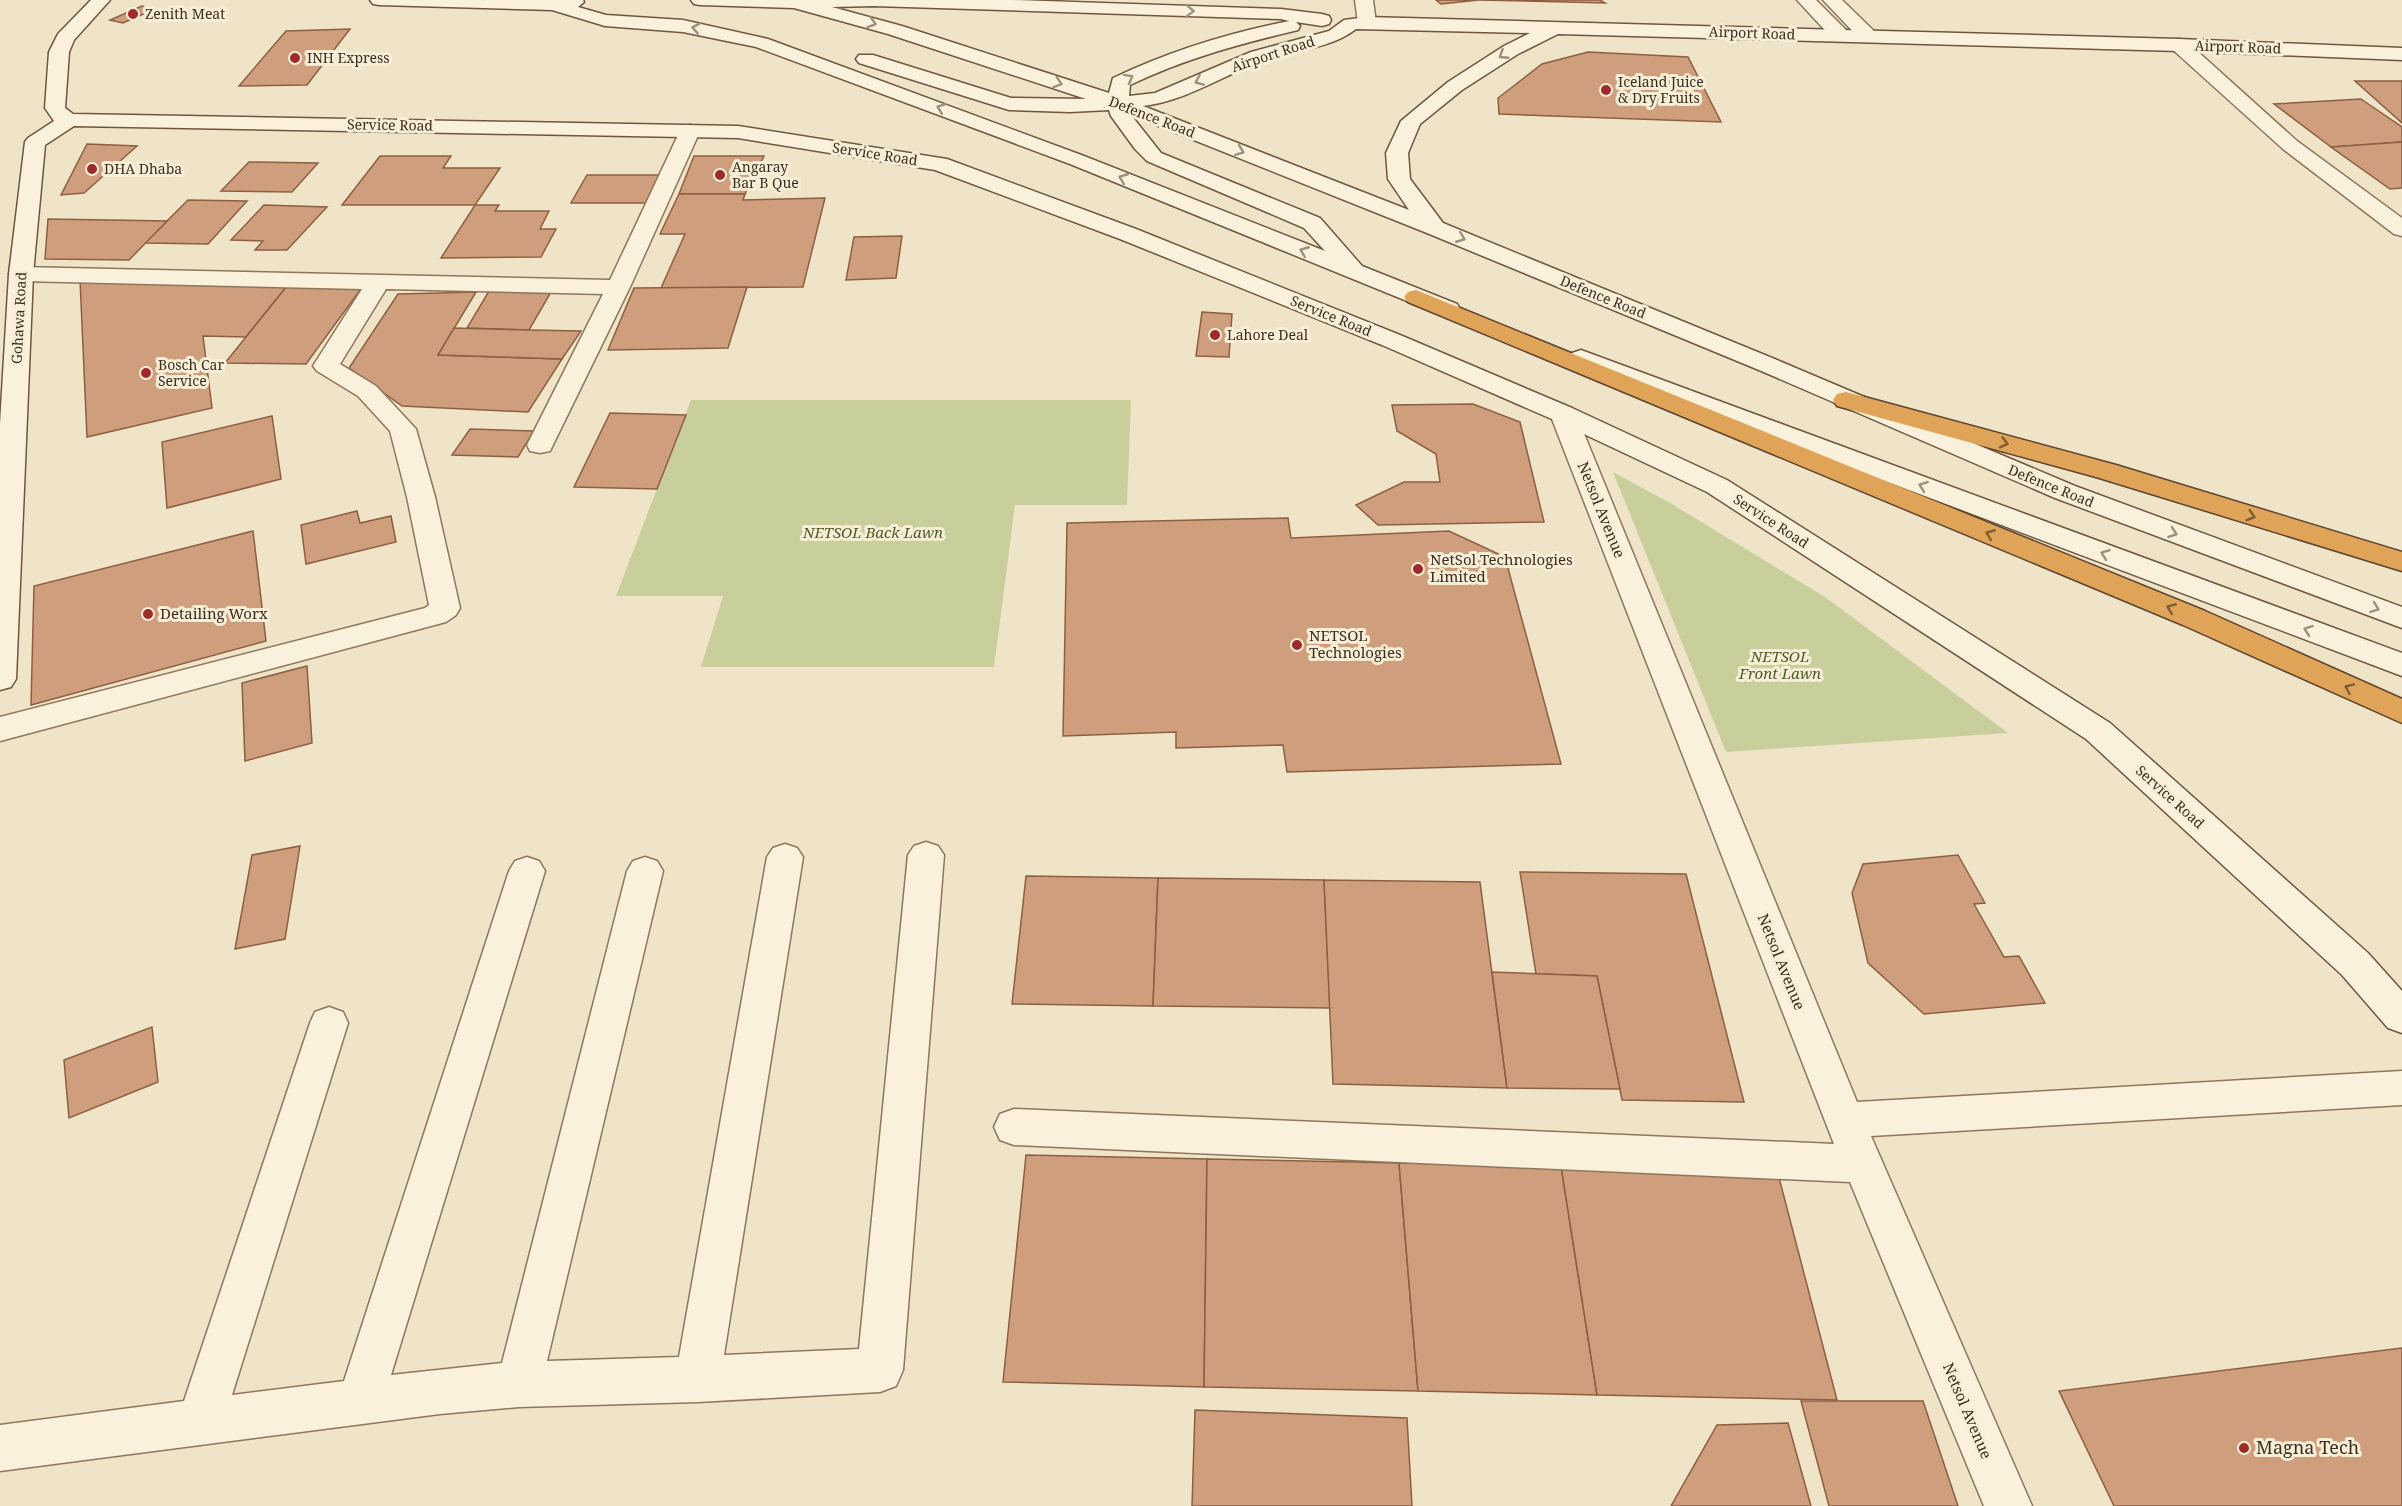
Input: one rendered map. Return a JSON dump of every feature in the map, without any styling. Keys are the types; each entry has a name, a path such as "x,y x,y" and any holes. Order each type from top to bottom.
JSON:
{"highway":[{"path":"1416,297 2194,618 2402,712"},
{"path":"1846,400 2106,471 2402,562"}],"main road":[{"path":"70,120 62,117 55,108 59,52 65,38 100,0"},
{"path":"380,0 553,5 593,0"},
{"path":"700,0 874,1 1233,12 1281,14 1359,24 1364,0"},
{"path":"1806,0 1841,36"},
{"path":"1832,0 1869,37"},
{"name":"Defence Road","path":"798,2 895,30 1118,103 1435,228 2065,492 2402,618"},
{"path":"553,5 605,20 652,22 726,34 761,43 889,88 1077,160 1354,270 1416,297 2402,665"},
{"path":"1322,20 1254,34 1203,48 1152,66 1120,82 1118,103 1121,116 1154,157 1312,223 1354,270"},
{"name":"Airport Road","path":"726,34 791,38 893,66 1009,104 1070,106 1159,98 1258,56 1336,35 1359,24 2179,45 2402,54"},
{"path":"1435,228 1414,202 1400,178 1397,153 1411,121 1455,86 1511,50 1555,28"},
{"path":"2179,45 2290,145 2402,229"},
{"name":"Service Road","path":"70,120 738,132 939,164 1128,234 1391,340 1563,414 1716,486 2098,731 2355,964 2402,1017"},
{"name":"Gohawa Road","path":"0,679 4,510 21,274 35,142 70,120"},
{"path":"540,445 618,287 690,131"},
{"path":"21,274 618,287"},
{"path":"0,729 435,615 445,608 422,497 404,429 368,391 326,366 378,282"},
{"name":"Netsol Avenue","path":"1563,414 1844,1120 2008,1506"},
{"path":"0,1448 360,1401 519,1384 698,1379 880,1370 926,855"},
{"path":"698,1379 785,857"},
{"path":"360,1401 527,871"},
{"path":"519,1384 645,871"},
{"path":"200,1422 329,1023"},
{"path":"1844,1120 2402,1088"},
{"path":"1014,1126 1862,1164"}],"green space":[{"name":"NETSOL Back Lawn","path":"691,400 1131,400 1127,505 1015,505 994,667 701,667 723,596 616,596"},
{"name":"NETSOL Front Lawn","path":"1613,472 1670,503 1825,597 2008,733 1726,752"}],"building":[{"path":"1436,0 1479,0 1441,4"},
{"path":"1479,0 1600,0 1605,3"},
{"name":"Zenith Meat","path":"142,6 155,9 123,23 110,20"},
{"name":"INH Express","path":"350,29 307,85 239,86 286,31"},
{"name":"Iceland Juice & Dry Fruits","path":"1588,52 1688,57 1721,122 1499,114 1498,98 1542,64"},
{"path":"2355,81 2402,81 2402,123"},
{"path":"2361,99 2402,127 2402,142 2331,147 2274,104"},
{"path":"2402,142 2402,188 2390,189 2331,147"},
{"name":"DHA Dhaba","path":"87,144 137,146 84,193 61,195"},
{"path":"380,156 451,156 443,168 500,168 475,205 342,205"},
{"name":"Angaray Bar B Que","path":"694,156 764,156 745,194 679,194"},
{"path":"249,162 318,163 292,192 221,191"},
{"path":"587,175 665,175 651,203 571,203"},
{"path":"679,194 745,194 743,200 825,198 803,287 661,288 685,234 660,234"},
{"path":"188,200 247,201 208,244 145,243"},
{"path":"264,205 327,207 287,250 255,250 263,241 231,240"},
{"path":"475,205 499,205 495,211 549,211 540,229 556,229 541,257 441,258"},
{"path":"48,219 167,221 129,260 45,259"},
{"path":"902,236 896,278 846,280 854,237"},
{"name":"Bosch Car Service","path":"80,280 291,281 246,337 203,336 212,408 87,437"},
{"path":"291,281 366,282 306,364 225,363"},
{"path":"555,285 529,330 467,328 492,286"},
{"path":"747,287 728,348 608,350 634,288"},
{"path":"476,292 438,355 562,359 528,412 402,406 349,368 398,294"},
{"name":"Lahore Deal","path":"1202,312 1232,314 1229,357 1196,356"},
{"path":"454,328 581,331 562,359 438,355"},
{"path":"1473,404 1520,422 1544,522 1378,525 1356,505 1404,482 1440,482 1436,454 1397,431 1392,405"},
{"path":"610,413 686,415 657,489 574,487"},
{"path":"272,416 281,479 167,508 162,442"},
{"path":"470,429 534,431 518,457 452,455"},
{"path":"357,511 360,523 391,516 396,542 306,564 301,525"},
{"name":"NETSOL Technologies","path":"1288,518 1291,538 1449,531 1505,557 1561,764 1287,772 1283,745 1176,748 1176,732 1063,736 1067,523"},
{"name":"Detailing Worx","path":"253,531 266,641 31,705 34,586"},
{"path":"307,666 312,743 245,761 242,683"},
{"path":"300,846 285,939 235,949 252,855"},
{"path":"1958,855 1985,903 1974,904 2004,957 2019,956 2045,1003 1924,1014 1868,963 1852,893 1863,864"},
{"path":"1520,872 1686,874 1744,1102 1622,1100 1597,976 1536,974"},
{"path":"1026,876 1158,878 1153,1006 1012,1004"},
{"path":"1158,878 1324,880 1330,1008 1153,1006"},
{"path":"1324,880 1480,882 1507,1088 1333,1084"},
{"path":"1492,972 1597,976 1620,1089 1507,1088"},
{"path":"152,1027 158,1082 69,1118 64,1060"},
{"path":"1026,1155 1207,1159 1204,1387 1003,1382"},
{"path":"1207,1159 1399,1163 1418,1391 1204,1387"},
{"path":"1399,1163 1561,1166 1597,1395 1418,1391"},
{"path":"1561,1166 1777,1170 1837,1400 1597,1395"},
{"name":"Magna Tech","path":"2402,1348 2402,1506 2114,1506 2059,1391"},
{"path":"1801,1401 1923,1401 1958,1506 1829,1506"},
{"path":"1195,1410 1407,1418 1412,1506 1192,1506"},
{"path":"1788,1423 1811,1506 1671,1506 1717,1425"}],"place":[{"name":"Zenith Meat","path":"133,14"},
{"name":"INH Express","path":"295,58"},
{"name":"Iceland Juice & Dry Fruits","path":"1606,90"},
{"name":"DHA Dhaba","path":"92,169"},
{"name":"Angaray Bar B Que","path":"720,175"},
{"name":"Lahore Deal","path":"1215,335"},
{"name":"Bosch Car Service","path":"146,373"},
{"name":"NetSol Technologies Limited","path":"1418,569"},
{"name":"Detailing Worx","path":"148,614"},
{"name":"NETSOL Technologies","path":"1297,645"},
{"name":"Magna Tech","path":"2244,1448"}]}
